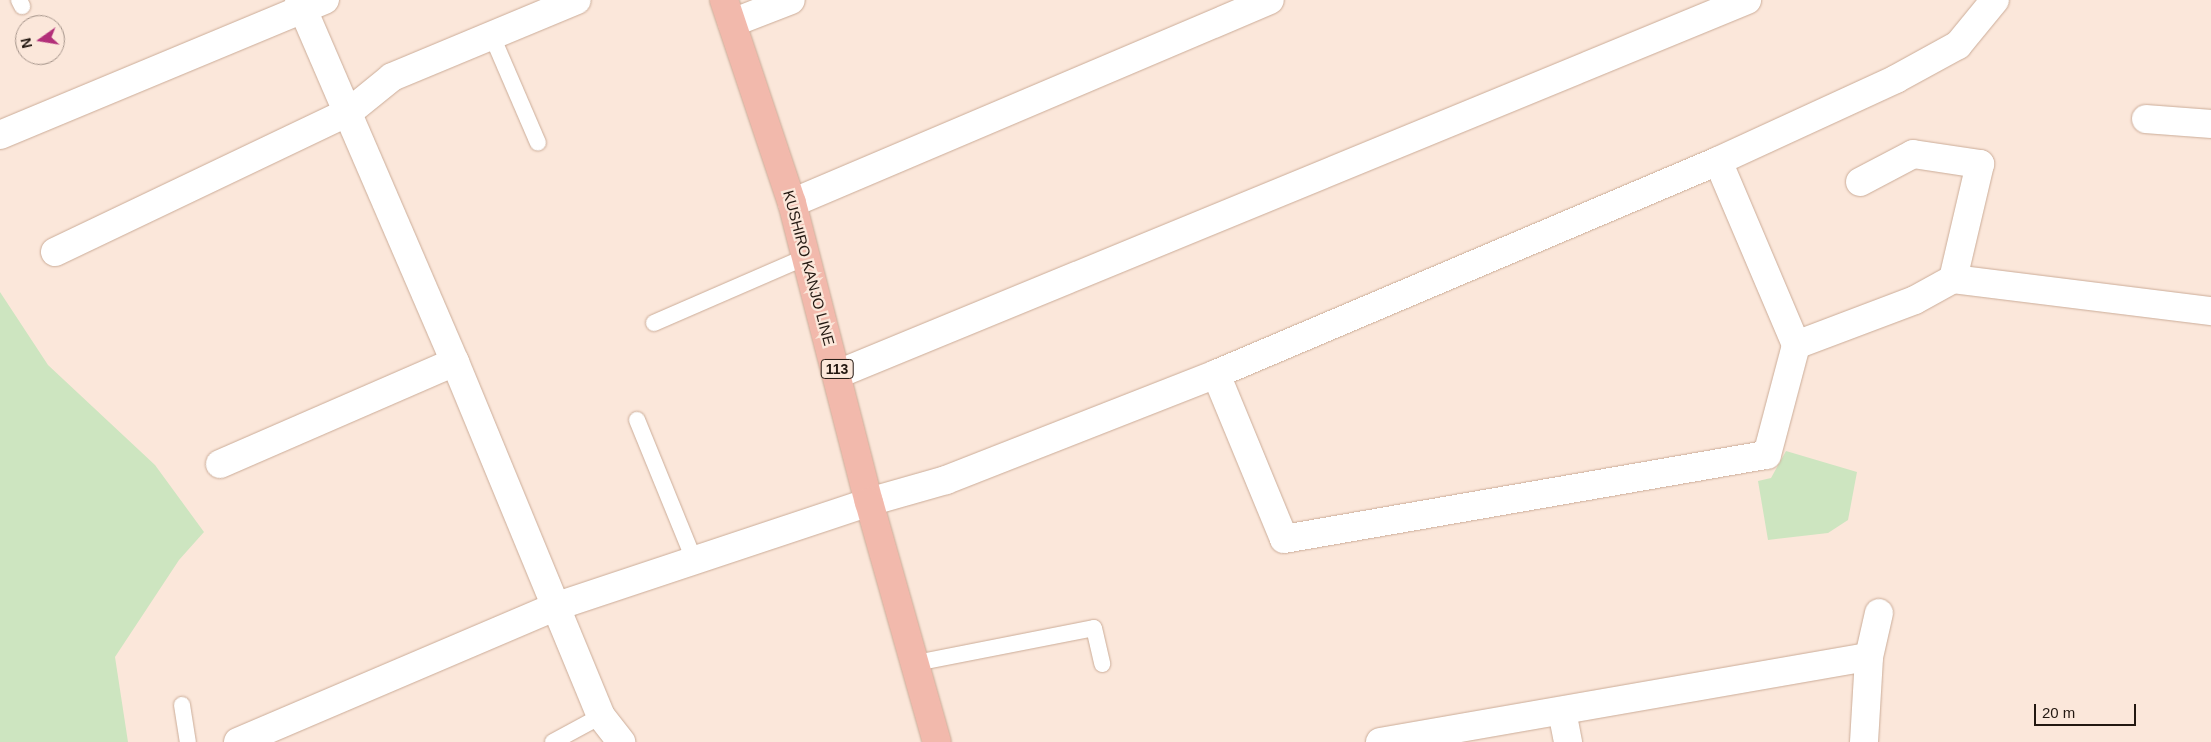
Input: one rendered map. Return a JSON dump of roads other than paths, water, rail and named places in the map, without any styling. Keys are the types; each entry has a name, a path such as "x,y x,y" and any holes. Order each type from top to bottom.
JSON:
{"main road":[{"name":"KUSHIRO KANJO LINE","path":"728,12 792,203 838,374 869,502 937,742"}],"street":[{"path":"55,252 349,112 392,77 577,0"},
{"path":"728,12 791,0"},
{"path":"792,203 1270,0"},
{"path":"838,374 1747,0"},
{"path":"238,742 557,606 869,502 946,480 1216,374 1718,162 1896,79 1958,45 1995,0"},
{"path":"0,136 309,3 349,112 557,606 601,716 621,742"},
{"path":"2146,119 2211,124"},
{"path":"1860,182 1913,154 1980,164 1953,280"},
{"path":"1216,374 1284,539 1767,455 1796,345 1718,162"},
{"path":"1796,345 1915,300 1953,280 2211,311"},
{"path":"220,464 455,362"},
{"path":"1864,742 1869,657 1879,613"},
{"path":"1380,742 1869,657"},
{"path":"1562,710 1568,742"}],"lane":[{"path":"492,36 538,143"},
{"path":"654,323 806,257"},
{"path":"637,420 694,560"},
{"path":"916,663 1094,628 1102,664"},
{"path":"182,705 188,742"},
{"path":"553,742 601,716"}]}
